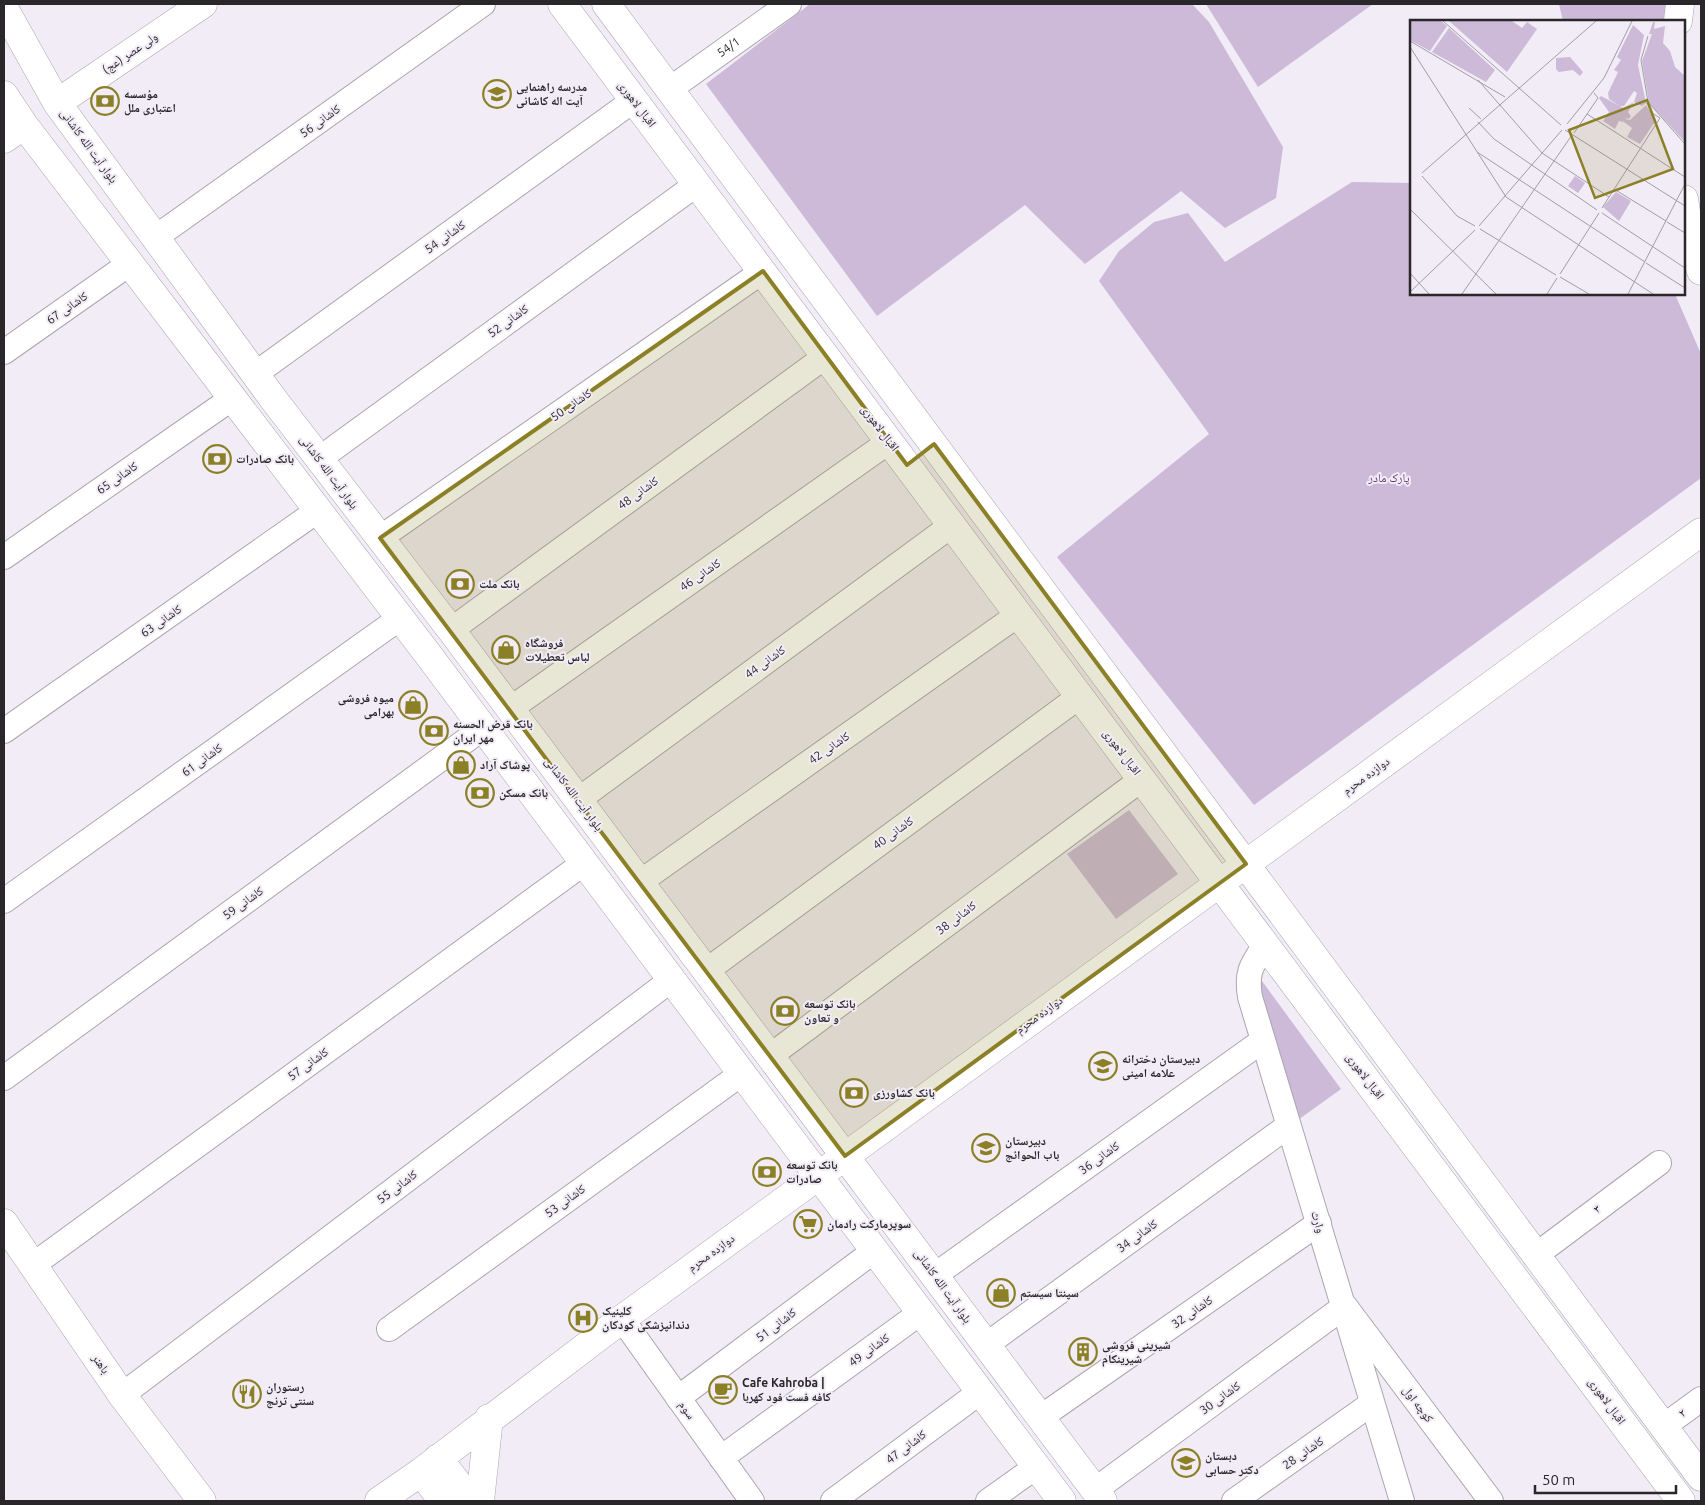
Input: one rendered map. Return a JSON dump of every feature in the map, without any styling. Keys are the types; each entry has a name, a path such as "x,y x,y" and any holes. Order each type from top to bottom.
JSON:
{"main road":[{"name":"ولی عصر (عج)","path":"57,103 203,4"},
{"name":"اقبال لاهوری","path":"562,4 1681,1501"},
{"path":"606,4 1701,1477"},
{"path":"1678,20 1680,4"},
{"name":"بلوار آیت الله کاشانی","path":"4,8 57,103 256,374 451,630 1099,1496"},
{"path":"4,95 14,132 129,264 400,618 1062,1501"},
{"path":"1685,204 1690,232 1701,271"},
{"path":"907,465 934,444"},
{"name":"دوازده محرم","path":"379,1501 430,1465 622,1318 1701,532"},
{"path":"1298,988 1323,968"},
{"path":"1423,1154 1447,1136"},
{"name":"باهنر","path":"4,1223 122,1395 202,1501"},
{"path":"480,1501 489,1418"},
{"path":"430,1465 443,1501"},
{"path":"430,1465 472,1501"}],"street":[{"name":"کاشانی 56","path":"156,237 483,4"},
{"name":"54/1","path":"670,89 789,4"},
{"name":"کاشانی 54","path":"256,374 634,100"},
{"name":"کاشانی 52","path":"320,458 697,184"},
{"name":"کاشانی 67","path":"4,352 129,264"},
{"name":"کاشانی 50","path":"380,538 762,271"},
{"name":"کاشانی 48","path":"451,630 826,356"},
{"name":"کاشانی 65","path":"4,557 231,399"},
{"name":"کاشانی 46","path":"510,709 890,441"},
{"name":"کاشانی 63","path":"4,731 317,511"},
{"name":"کاشانی 44","path":"578,800 952,525"},
{"name":"کاشانی 42","path":"640,882 1019,614"},
{"name":"کاشانی 61","path":"4,901 400,618"},
{"name":"کاشانی 40","path":"706,971 1080,696"},
{"name":"کاشانی 59","path":"4,1078 483,728"},
{"name":"کاشانی 38","path":"770,1056 1142,779"},
{"name":"کاشانی 57","path":"33,1265 584,863"},
{"name":"وارث","path":"1265,945 1250,967 1247,981 1262,1041 1345,1306 1400,1500"},
{"name":"کاشانی 55","path":"122,1395 671,980"},
{"name":"کاشانی 36","path":"935,1275 1262,1041"},
{"name":"کاشانی 53","path":"389,1329 741,1074"},
{"name":"کاشانی 34","path":"986,1345 1288,1126"},
{"name":"۳","path":"1536,1255 1659,1163"},
{"name":"کاشانی 32","path":"1040,1417 1319,1223"},
{"name":"کاشانی 51","path":"678,1398 874,1251"},
{"name":"کاشانی 30","path":"1099,1496 1345,1306"},
{"name":"کوچه اول","path":"1345,1306 1491,1501"},
{"name":"کاشانی 49","path":"721,1458 920,1313"},
{"name":"سوم","path":"622,1318 752,1501"},
{"name":"کاشانی 47","path":"833,1501 980,1392"},
{"name":"۲","path":"1664,1426 1701,1399"},
{"name":"کاشانی 28","path":"1234,1501 1372,1404"},
{"path":"988,1501 1036,1467"}],"highlighted area":[{"path":"763,271 907,465 934,444 1246,864 845,1156 380,538"}],"green space":[{"path":"810,4 1192,4 1209,22 1283,147 1276,198 1225,228 1181,191 1085,264 1025,205 877,316 706,84"},
{"path":"1206,4 1373,4 1258,87"},
{"path":"1559,4 1668,4 1667,20 1563,20"},
{"name":"پارک مادر","path":"1352,182 1410,183 1410,295 1675,295 1701,354 1701,478 1254,805 1057,557 1209,434 1099,281 1119,251 1154,222 1188,213 1225,262"},
{"path":"1129,810 1178,874 1116,919 1067,854"},
{"path":"1262,981 1341,1089 1298,1120 1255,985"}],"place":[{"name":"مدرسه راهنمایی آیت اله کاشانی","path":"497,94"},
{"name":"مؤسسه اعتباری ملل","path":"105,101"},
{"name":"بانک صادرات","path":"217,459"},
{"name":"بانک ملت","path":"460,584"},
{"name":"فروشگاه لباس تعطیلات","path":"506,650"},
{"name":"میوه فروشی بهرامی","path":"413,705"},
{"name":"بانک قرض الحسنه مهر ایران","path":"434,731"},
{"name":"پوشاک آراد","path":"461,765"},
{"name":"بانک مسکن","path":"480,793"},
{"name":"بانک توسعه و تعاون","path":"785,1011"},
{"name":"دبیرستان دخترانه علامه امینی","path":"1103,1066"},
{"name":"بانک کشاورزی","path":"854,1093"},
{"name":"دبیرستان باب الحوائج","path":"986,1148"},
{"name":"بانک توسعه صادرات","path":"767,1172"},
{"name":"سوپرمارکت رادمان","path":"808,1224"},
{"name":"سپنتا سیستم","path":"1001,1293"},
{"name":"کلینیک دندانپزشکی کودکان","path":"583,1318"},
{"name":"شیرینی فروشی شیرینکام","path":"1083,1352"},
{"name":"Cafe Kahroba | کافه فست فود کهربا","path":"723,1390"},
{"name":"رستوران سنتی ترنج","path":"247,1394"},
{"name":"دبستان دکتر حسابی","path":"1186,1463"}]}
